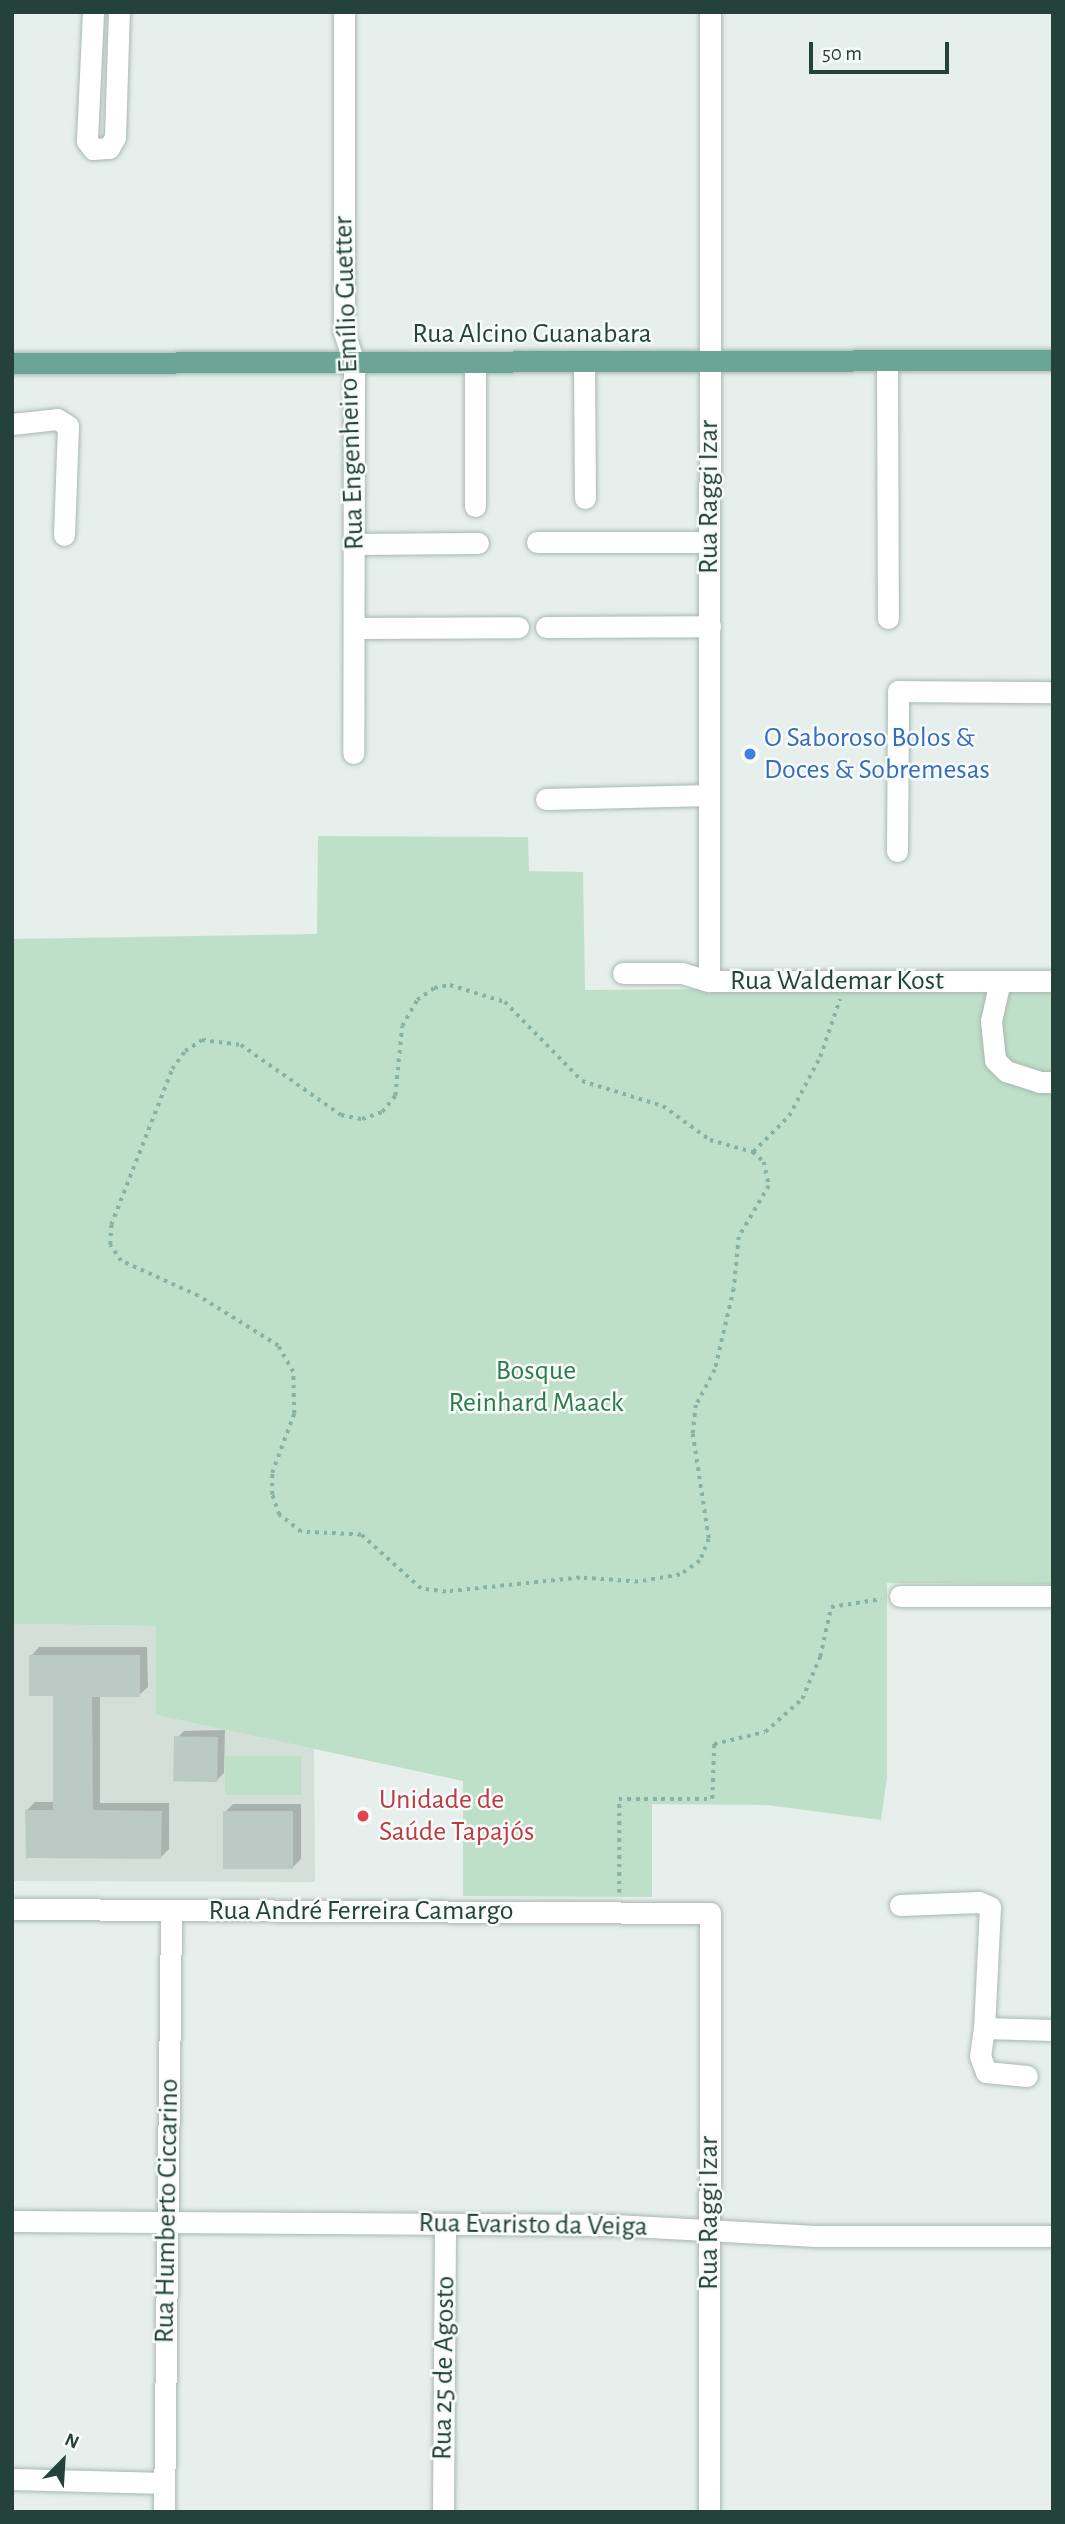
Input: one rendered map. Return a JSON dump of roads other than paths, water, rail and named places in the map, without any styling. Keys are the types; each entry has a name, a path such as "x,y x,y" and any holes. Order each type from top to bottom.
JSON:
{"main road":[{"name":"Rua Alcino Guanabara","path":"12,363 1053,360"}],"street":[{"path":"93,12 87,141 93,149 109,148 115,137 119,12"},
{"name":"Rua Engenheiro Emílio Guetter","path":"344,12 344,332 354,362 354,753"},
{"name":"Rua Raggi Izar","path":"709,981 710,12"},
{"path":"887,360 888,618"},
{"path":"475,362 475,506"},
{"path":"584,362 585,498"},
{"path":"12,424 57,419 68,426 64,536"},
{"path":"537,542 709,542"},
{"path":"354,544 478,543"},
{"path":"354,628 518,626"},
{"path":"546,627 709,626"},
{"path":"897,851 898,691 1053,692"},
{"path":"546,799 709,795"},
{"name":"Rua Waldemar Kost","path":"623,974 682,973 709,981 1053,981"},
{"path":"1000,981 991,1021 995,1060 1006,1071 1039,1082 1053,1082"},
{"path":"900,1596 1053,1596"},
{"path":"900,1905 978,1902 990,1907 984,2028 980,2056 986,2073 1027,2076"},
{"name":"Rua André Ferreira Camargo","path":"12,1909 710,1913"},
{"name":"Rua Humberto Ciccarino","path":"164,2512 171,1910"},
{"name":"Rua Raggi Izar","path":"709,2512 710,1913"},
{"path":"984,2028 1053,2030"},
{"name":"Rua Evaristo da Veiga","path":"12,2221 614,2225 816,2236 1053,2236"},
{"name":"Rua 25 de Agosto","path":"443,2512 445,2224"},
{"path":"12,2479 164,2483"}],"place":[{"name":"O Saboroso Bolos & Doces & Sobremesas","path":"750,754"},
{"name":"Unidade de Saúde Tapajós","path":"363,1816"}],"park label":[{"name":"Bosque Reinhard Maack","path":"536,1387"}]}
